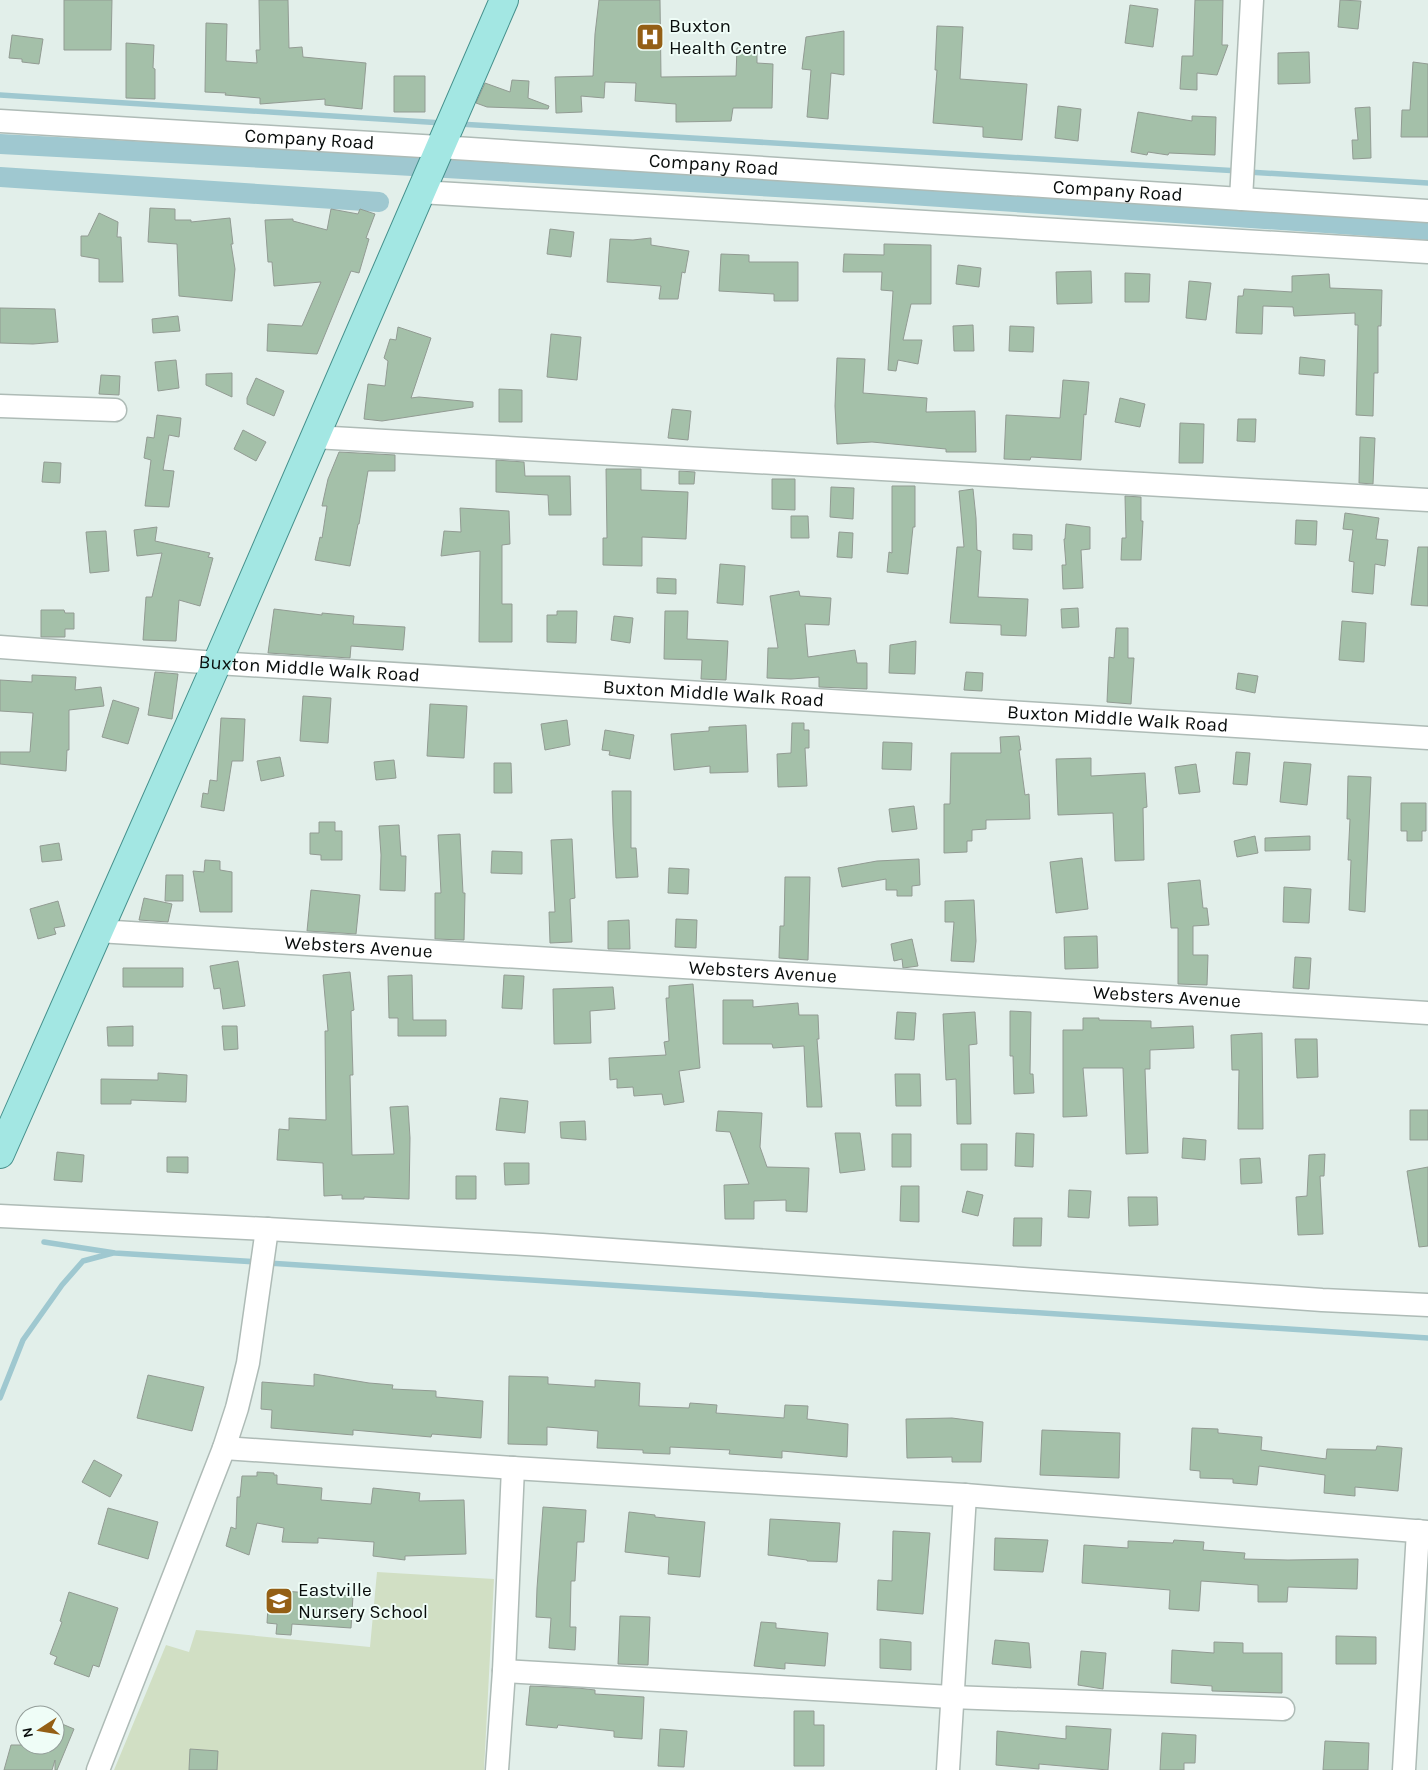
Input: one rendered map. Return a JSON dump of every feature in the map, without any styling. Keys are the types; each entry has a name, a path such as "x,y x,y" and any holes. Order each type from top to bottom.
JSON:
{"main road":[{"path":"0,1154 217,663 504,0"}],"street":[{"path":"1241,198 1252,0"},
{"name":"Company Road","path":"0,120 430,169 1241,198 1428,211"},
{"path":"430,169 1428,252"},
{"path":"0,406 115,410"},
{"path":"314,437 1428,500"},
{"name":"Buxton Middle Walk Road","path":"0,647 217,663 1428,738"},
{"name":"Websters Avenue","path":"98,931 1428,1013"},
{"path":"0,1216 267,1234 542,1245 1312,1299 1428,1305"},
{"path":"98,1770 224,1448 237,1408 248,1363 267,1234"},
{"path":"224,1448 965,1496 1423,1532 1404,1770"},
{"path":"497,1770 504,1671 513,1468"},
{"path":"948,1770 965,1496"},
{"path":"504,1671 952,1697 1283,1709"}],"green space":[{"path":"377,1572 494,1579 484,1770 114,1770 166,1645 189,1652 196,1630 370,1647"}],"building":[{"path":"64,0 112,0 111,50 64,50"},
{"path":"259,0 288,0 289,48 302,47 303,57 366,63 362,109 325,105 325,99 260,104 260,98 205,92 206,23 227,24 226,61 257,63 256,50 260,50"},
{"path":"599,0 660,0 661,77 736,76 737,48 757,49 757,63 773,64 772,108 733,108 731,121 676,122 676,104 635,101 636,83 605,82 604,98 581,96 582,112 556,113 555,77 593,76"},
{"path":"1195,0 1223,0 1222,45 1228,45 1217,75 1197,73 1197,90 1180,89 1182,56 1193,56"},
{"path":"1340,0 1361,1 1358,29 1338,27"},
{"path":"1130,5 1158,9 1153,47 1125,43"},
{"path":"937,26 963,27 960,79 1027,84 1022,140 983,137 983,127 933,123 937,70 935,70"},
{"path":"844,31 844,75 831,73 828,119 807,117 811,70 802,69 806,37"},
{"path":"12,35 43,39 39,64 22,62 22,59 9,58"},
{"path":"126,43 154,45 155,99 126,98"},
{"path":"1309,52 1310,83 1278,84 1278,53"},
{"path":"1413,62 1428,64 1428,137 1401,137 1402,110 1410,110"},
{"path":"394,76 425,76 425,112 394,112"},
{"path":"512,80 529,81 528,98 549,106 548,109 487,107 476,103 485,83 510,92"},
{"path":"1058,106 1081,109 1078,141 1055,138"},
{"path":"1370,107 1371,158 1353,159 1352,140 1358,140 1355,108"},
{"path":"1138,112 1192,121 1192,116 1216,117 1215,155 1169,153 1168,155 1148,152 1147,155 1131,152"},
{"path":"150,208 175,209 175,220 191,220 191,222 230,218 233,244 231,244 235,269 232,301 179,296 177,244 148,242"},
{"path":"331,209 358,214 360,209 375,214 366,238 369,239 359,273 351,271 317,354 267,351 268,324 302,326 321,282 274,286 272,262 268,262 265,220 293,219 293,221 327,230"},
{"path":"99,213 118,222 117,237 121,237 123,282 99,282 99,259 81,256 81,236 88,236"},
{"path":"550,229 574,232 571,257 547,254"},
{"path":"651,238 651,245 689,251 685,273 682,272 678,299 659,299 661,286 607,282 610,239 633,240"},
{"path":"884,244 931,245 931,304 911,304 903,340 922,340 918,364 898,360 896,371 888,370 893,291 881,290 882,272 843,272 844,254 884,255"},
{"path":"721,254 749,255 749,262 798,262 798,301 774,301 774,294 719,291"},
{"path":"958,265 981,268 979,287 956,284"},
{"path":"1091,271 1092,303 1057,304 1056,272"},
{"path":"1125,273 1150,274 1149,302 1125,302"},
{"path":"1329,274 1330,288 1382,290 1381,326 1378,326 1378,373 1374,373 1373,416 1356,415 1358,325 1355,325 1355,313 1294,316 1293,307 1263,306 1262,334 1236,333 1238,296 1243,296 1244,289 1292,292 1292,276"},
{"path":"1189,281 1211,283 1206,320 1186,318"},
{"path":"0,308 55,309 58,342 33,344 0,343"},
{"path":"178,316 180,331 153,333 152,319"},
{"path":"973,325 974,351 954,351 953,326"},
{"path":"1010,326 1034,327 1033,352 1009,351"},
{"path":"398,327 431,338 411,398 419,397 473,402 473,407 382,421 364,419 368,384 385,386 388,361 384,358 390,339 396,340"},
{"path":"551,334 581,337 577,380 547,377"},
{"path":"1300,357 1325,360 1324,376 1299,374"},
{"path":"837,358 865,359 863,393 927,398 926,412 975,411 976,452 946,452 946,449 872,442 837,444 835,406"},
{"path":"176,360 179,388 158,391 155,362"},
{"path":"232,373 232,397 206,385 206,374"},
{"path":"101,375 120,376 119,395 99,394"},
{"path":"256,378 284,391 274,416 247,404 247,398"},
{"path":"1063,380 1089,382 1086,415 1084,414 1081,460 1031,457 1030,460 1004,459 1006,415 1060,418"},
{"path":"499,389 522,390 522,422 499,422"},
{"path":"1120,398 1145,404 1140,427 1115,422"},
{"path":"672,409 691,411 688,440 668,438"},
{"path":"157,415 181,418 179,437 169,435 163,470 174,471 169,507 145,506 151,460 144,458 147,437 154,438"},
{"path":"1238,419 1256,419 1255,442 1237,441"},
{"path":"1180,423 1204,424 1203,463 1179,463"},
{"path":"243,430 266,442 256,461 234,449"},
{"path":"1360,437 1375,438 1373,484 1359,483"},
{"path":"339,452 395,455 395,471 368,471 350,566 315,560 320,537 322,538 327,506 322,506 328,479"},
{"path":"496,460 524,462 525,476 570,476 571,515 549,515 548,495 496,492"},
{"path":"44,462 61,463 60,483 42,482"},
{"path":"606,469 641,469 641,490 688,492 686,539 642,537 642,566 603,565 603,538 607,538"},
{"path":"679,471 695,472 694,484 679,484"},
{"path":"772,479 795,479 795,510 772,509"},
{"path":"892,486 915,486 915,527 913,527 908,574 887,572 889,552 892,553"},
{"path":"831,487 854,488 853,519 830,517"},
{"path":"973,489 977,550 981,551 978,597 1028,599 1026,636 1001,635 1001,625 950,623 957,547 964,547 959,491"},
{"path":"1125,496 1141,497 1141,521 1143,521 1141,560 1121,560 1122,538 1126,538"},
{"path":"460,508 509,511 510,544 502,545 502,604 512,604 512,642 479,642 480,551 441,556 444,531 461,532"},
{"path":"1345,513 1379,518 1376,539 1388,540 1385,566 1375,564 1373,594 1352,592 1354,562 1349,561 1353,530 1343,529"},
{"path":"791,516 808,516 809,538 791,538"},
{"path":"1296,520 1317,521 1316,545 1295,544"},
{"path":"1066,524 1090,527 1090,549 1081,550 1083,588 1063,589 1062,565 1066,565 1064,539"},
{"path":"157,527 155,541 210,553 208,557 213,558 200,606 179,600 176,641 143,640 146,597 152,597 162,553 137,556 134,530"},
{"path":"106,531 109,571 90,573 86,532"},
{"path":"839,532 853,533 852,558 837,557"},
{"path":"1013,534 1032,535 1032,550 1013,549"},
{"path":"1418,547 1428,547 1428,606 1411,605"},
{"path":"720,564 745,566 743,605 717,603"},
{"path":"657,578 676,579 676,594 657,593"},
{"path":"799,591 800,596 831,598 829,625 805,624 808,657 855,650 857,663 867,663 867,689 819,687 819,677 767,678 768,648 778,648 770,596"},
{"path":"1078,608 1079,627 1062,628 1061,609"},
{"path":"274,609 322,615 322,613 354,616 353,624 405,627 403,650 351,646 350,658 268,653"},
{"path":"41,610 64,610 65,613 74,613 74,629 65,629 65,637 41,637"},
{"path":"557,611 577,611 576,643 547,642 547,615 557,615"},
{"path":"665,611 688,611 687,639 728,641 726,680 701,679 702,660 664,659"},
{"path":"614,616 633,618 630,643 611,640"},
{"path":"1342,621 1366,623 1364,662 1339,660"},
{"path":"1116,628 1128,628 1128,658 1134,658 1131,704 1107,702 1109,657 1114,658"},
{"path":"916,641 915,674 889,673 890,645"},
{"path":"155,672 178,674 172,719 148,715"},
{"path":"966,672 983,673 982,691 964,690"},
{"path":"1238,673 1258,676 1255,693 1236,689"},
{"path":"32,675 76,677 75,690 101,687 104,706 69,710 69,750 67,750 66,771 0,764 0,752 30,752 33,713 0,711 0,680 32,682"},
{"path":"303,696 331,698 328,743 300,741"},
{"path":"113,700 139,708 128,744 102,737"},
{"path":"430,704 467,706 464,758 427,756"},
{"path":"221,718 245,719 243,761 232,761 224,811 201,807 203,793 208,794 210,780 217,781"},
{"path":"567,720 570,745 545,750 541,724"},
{"path":"792,723 804,723 804,730 809,730 809,748 805,748 807,786 778,787 777,754 791,753"},
{"path":"746,725 748,772 710,773 710,766 674,770 671,734 709,731 709,727"},
{"path":"605,730 634,735 630,759 609,755 610,751 602,750"},
{"path":"1019,736 1025,795 1029,794 1030,819 986,820 986,829 972,830 972,841 967,841 967,852 944,853 944,804 950,804 951,753 1001,753 1000,737"},
{"path":"883,742 912,743 911,770 882,769"},
{"path":"1236,752 1250,753 1247,785 1233,784"},
{"path":"280,757 284,776 261,781 257,761"},
{"path":"1091,758 1091,776 1145,773 1147,807 1143,808 1144,860 1115,861 1113,813 1058,815 1056,759"},
{"path":"394,760 396,778 376,780 374,762"},
{"path":"1284,762 1311,764 1307,805 1280,802"},
{"path":"494,763 511,763 512,793 494,793"},
{"path":"1196,764 1200,792 1179,794 1175,767"},
{"path":"1348,776 1371,777 1365,912 1349,910 1351,860 1348,860 1350,819 1347,819"},
{"path":"612,791 631,791 631,848 636,848 638,877 616,878"},
{"path":"1401,803 1426,803 1426,831 1422,831 1422,841 1407,841 1407,831 1401,831"},
{"path":"914,806 917,829 892,832 889,809"},
{"path":"319,822 335,822 335,831 342,831 342,860 321,860 321,855 310,854 310,833 319,833"},
{"path":"399,825 401,856 406,856 405,891 380,890 381,855 379,826"},
{"path":"460,834 463,893 465,893 464,940 435,939 435,893 441,893 438,835"},
{"path":"1255,836 1258,853 1237,857 1234,841"},
{"path":"1310,836 1310,850 1265,851 1265,838"},
{"path":"572,839 575,898 570,899 572,942 550,943 549,912 555,912 551,840"},
{"path":"59,843 62,860 42,862 40,846"},
{"path":"492,851 522,852 522,874 491,873"},
{"path":"1082,858 1088,909 1056,913 1050,862"},
{"path":"919,859 920,885 912,886 912,896 897,896 897,890 886,890 886,879 842,887 838,868 877,861"},
{"path":"205,860 220,861 220,870 232,872 232,912 200,912 193,871 204,872"},
{"path":"669,868 689,869 688,894 668,893"},
{"path":"166,875 183,875 183,901 165,901"},
{"path":"785,877 810,877 808,960 779,958 780,926 784,926"},
{"path":"1200,880 1203,908 1207,908 1209,925 1193,926 1193,955 1208,955 1207,985 1178,984 1178,928 1171,928 1168,883"},
{"path":"1284,887 1311,889 1309,923 1283,922"},
{"path":"311,890 360,895 356,934 307,931"},
{"path":"144,898 172,904 168,922 139,920"},
{"path":"974,900 976,941 974,962 951,961 954,922 945,922 945,901"},
{"path":"58,901 65,926 54,928 56,934 38,939 30,909"},
{"path":"676,919 697,920 696,948 675,947"},
{"path":"629,920 630,949 608,949 608,921"},
{"path":"1097,936 1098,968 1065,969 1064,937"},
{"path":"912,939 918,966 903,968 902,959 894,961 891,944"},
{"path":"1295,957 1311,958 1309,989 1293,988"},
{"path":"238,961 245,1006 223,1009 220,988 214,989 210,966"},
{"path":"123,968 183,968 183,987 123,987"},
{"path":"350,972 354,1010 351,1011 353,1075 350,1075 352,1155 394,1154 390,1107 408,1106 410,1138 409,1199 364,1197 364,1199 342,1199 342,1195 324,1196 323,1163 277,1160 279,1129 289,1130 289,1118 326,1120 325,1031 328,1031 323,975"},
{"path":"412,975 413,1020 446,1020 446,1036 398,1036 398,1018 389,1018 388,976"},
{"path":"504,975 524,976 522,1009 502,1008"},
{"path":"693,984 700,1068 679,1071 684,1102 664,1105 662,1094 634,1096 633,1087 617,1088 617,1079 610,1080 609,1058 666,1055 664,1042 669,1041 666,998 669,998 669,986"},
{"path":"613,987 615,1009 590,1011 591,1043 554,1044 553,989"},
{"path":"723,1000 753,1000 753,1007 798,1003 799,1015 818,1015 819,1039 817,1039 822,1107 807,1107 804,1046 773,1048 772,1044 723,1044"},
{"path":"1010,1011 1031,1012 1030,1074 1033,1074 1034,1093 1014,1094 1013,1056 1010,1056"},
{"path":"897,1012 916,1013 914,1040 895,1039"},
{"path":"975,1012 977,1044 969,1045 971,1124 957,1124 956,1079 946,1080 943,1014"},
{"path":"1083,1018 1151,1021 1151,1028 1193,1026 1194,1048 1150,1050 1150,1069 1145,1069 1148,1153 1126,1154 1123,1068 1083,1068 1087,1116 1063,1117 1063,1030 1083,1030"},
{"path":"133,1026 133,1046 108,1046 107,1027"},
{"path":"222,1026 237,1026 238,1049 224,1050"},
{"path":"1262,1033 1263,1129 1238,1129 1239,1070 1232,1070 1231,1035"},
{"path":"1295,1039 1317,1039 1318,1077 1297,1078"},
{"path":"158,1073 187,1075 186,1102 131,1100 131,1104 101,1104 101,1079 158,1080"},
{"path":"895,1074 920,1074 921,1106 896,1106"},
{"path":"500,1098 528,1101 525,1133 496,1130"},
{"path":"1410,1110 1428,1110 1428,1140 1410,1140"},
{"path":"718,1111 762,1113 760,1147 767,1167 809,1168 807,1212 786,1211 786,1200 754,1201 754,1219 725,1219 724,1185 749,1184 730,1132 716,1131"},
{"path":"585,1121 586,1140 561,1138 560,1122"},
{"path":"835,1133 860,1133 865,1170 840,1173"},
{"path":"1016,1133 1034,1134 1033,1167 1015,1166"},
{"path":"892,1134 911,1134 911,1167 892,1167"},
{"path":"1183,1138 1206,1140 1205,1160 1182,1158"},
{"path":"961,1144 987,1144 987,1170 961,1170"},
{"path":"57,1152 84,1155 82,1182 54,1180"},
{"path":"1325,1154 1324,1176 1320,1176 1323,1234 1298,1235 1296,1197 1307,1196 1309,1155"},
{"path":"167,1157 188,1157 188,1173 167,1172"},
{"path":"1260,1158 1262,1183 1241,1184 1240,1159"},
{"path":"504,1163 529,1163 529,1184 505,1185"},
{"path":"1428,1167 1428,1246 1419,1247 1407,1171"},
{"path":"456,1176 476,1176 476,1199 456,1199"},
{"path":"901,1186 919,1186 919,1222 900,1221"},
{"path":"1069,1190 1091,1191 1089,1218 1068,1217"},
{"path":"967,1191 983,1195 978,1216 962,1212"},
{"path":"1128,1197 1157,1197 1158,1225 1129,1226"},
{"path":"1014,1218 1042,1218 1041,1246 1013,1246"},
{"path":"314,1374 393,1385 392,1389 436,1391 436,1397 483,1401 481,1438 432,1434 431,1437 353,1430 353,1435 271,1428 272,1410 261,1409 262,1382 314,1386"},
{"path":"148,1375 204,1387 192,1431 137,1418"},
{"path":"509,1376 548,1377 548,1384 595,1387 595,1380 640,1383 639,1406 689,1408 690,1403 717,1405 716,1413 784,1418 785,1405 808,1406 807,1419 848,1424 847,1457 782,1451 782,1458 729,1454 730,1450 670,1447 670,1454 643,1453 643,1450 597,1448 598,1431 547,1427 547,1445 508,1444"},
{"path":"952,1418 983,1422 981,1462 952,1462 952,1457 907,1458 906,1419"},
{"path":"1192,1428 1218,1429 1218,1433 1262,1437 1261,1450 1326,1459 1327,1449 1376,1450 1377,1446 1402,1448 1398,1491 1355,1487 1355,1496 1324,1493 1325,1475 1259,1466 1257,1485 1233,1483 1233,1479 1200,1478 1200,1471 1190,1470"},
{"path":"1042,1430 1120,1433 1119,1478 1040,1475"},
{"path":"94,1460 122,1475 110,1497 82,1482"},
{"path":"257,1472 274,1473 274,1475 277,1475 277,1484 322,1488 321,1500 371,1504 373,1488 420,1493 419,1501 464,1500 466,1554 405,1556 405,1560 373,1556 374,1542 318,1538 318,1543 282,1542 284,1528 257,1523 249,1555 226,1546 231,1527 236,1529 237,1497 240,1497 242,1476 257,1476"},
{"path":"543,1507 586,1510 584,1542 577,1542 575,1581 571,1581 570,1627 576,1627 575,1650 549,1648 551,1618 536,1617"},
{"path":"108,1508 158,1522 148,1559 98,1544"},
{"path":"629,1512 655,1515 655,1517 705,1522 700,1577 668,1574 669,1557 625,1552"},
{"path":"770,1519 840,1523 837,1562 807,1561 768,1555"},
{"path":"893,1531 930,1533 923,1614 877,1610 878,1580 892,1581"},
{"path":"995,1538 1048,1540 1043,1572 994,1570"},
{"path":"1174,1540 1204,1542 1203,1550 1245,1553 1244,1559 1358,1559 1357,1589 1288,1587 1287,1602 1258,1602 1258,1585 1201,1581 1199,1611 1169,1609 1170,1590 1082,1583 1084,1545 1128,1548 1128,1541 1173,1543"},
{"path":"269,1590 353,1596 351,1628 292,1624 291,1635 276,1634 277,1624 267,1623"},
{"path":"69,1592 118,1608 99,1667 93,1665 89,1677 54,1664 57,1657 50,1654 62,1622 60,1621"},
{"path":"620,1616 650,1617 648,1665 618,1664"},
{"path":"761,1622 776,1623 776,1628 828,1633 825,1666 785,1663 785,1669 754,1666"},
{"path":"1336,1636 1376,1637 1376,1664 1336,1664"},
{"path":"880,1639 911,1642 911,1670 880,1668"},
{"path":"995,1640 1029,1643 1031,1668 992,1664"},
{"path":"1214,1642 1243,1643 1243,1653 1282,1653 1282,1693 1212,1691 1212,1686 1171,1683 1172,1650 1214,1653"},
{"path":"1081,1651 1106,1653 1103,1689 1078,1685"},
{"path":"530,1686 578,1688 595,1690 595,1694 644,1697 642,1739 614,1737 614,1731 558,1725 557,1728 526,1725"},
{"path":"794,1711 814,1711 814,1725 824,1725 824,1766 794,1766"},
{"path":"65,1725 74,1729 65,1751"},
{"path":"1066,1726 1111,1729 1108,1770 1039,1764 1039,1769 996,1765 997,1731 1066,1739"},
{"path":"660,1729 687,1731 684,1767 658,1766"},
{"path":"1162,1733 1196,1735 1195,1763 1184,1763 1184,1770 1160,1770"},
{"path":"1325,1741 1369,1743 1368,1770 1323,1770"},
{"path":"11,1745 15,1745 15,1755 63,1755 57,1770 55,1770 55,1760 52,1770 4,1770"},
{"path":"190,1749 218,1751 217,1770 189,1770"}],"waterway":[{"path":"0,95 443,123"},
{"path":"459,124 1239,171"},
{"path":"0,144 881,193 1428,230"},
{"path":"1248,172 1428,183"},
{"path":"0,177 379,202"},
{"path":"44,1242 115,1253 258,1262"},
{"path":"0,1398 23,1340 62,1285 83,1261 113,1253"},
{"path":"268,1263 1428,1338"}],"place":[{"name":"Buxton Health Centre","path":"650,37"},
{"name":"Eastville Nursery School","path":"279,1601"}]}
